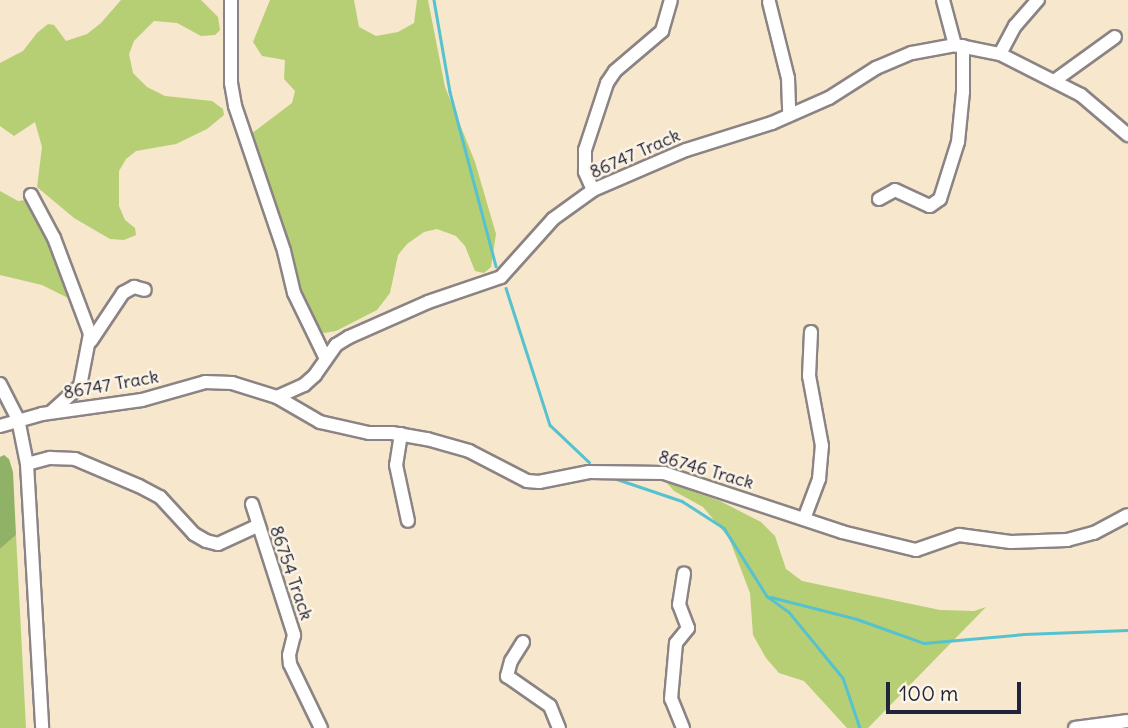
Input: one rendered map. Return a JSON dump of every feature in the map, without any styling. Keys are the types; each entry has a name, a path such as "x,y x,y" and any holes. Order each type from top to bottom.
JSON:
{"street":[{"path":"231,0 231,83 235,106 288,263 294,293 326,359"},
{"path":"593,190 584,164 588,139 610,76 662,31 671,0"},
{"path":"878,199 895,190 925,204 934,205 940,199 958,142 963,92 959,45 943,0"},
{"path":"1000,54 1015,26 1038,0"},
{"path":"769,2 788,78 789,115"},
{"path":"1054,81 1115,37"},
{"name":"86747 Track","path":"0,426 18,419 49,413 142,400 205,382 232,383 277,397 304,385 336,345 349,337 428,302 501,277 553,219 593,190 675,154 789,115 829,98 892,60 931,48 959,45 1000,54 1091,102 1128,135"},
{"path":"31,195 54,238 85,318 91,341"},
{"path":"49,413 70,398 80,386 91,341 123,293 134,287 145,290"},
{"path":"804,519 819,479 822,434 809,376 811,332"},
{"path":"0,384 18,419 27,464 41,728"},
{"name":"86746 Track","path":"277,397 320,422 369,433 401,434 469,451 527,481 550,481 589,472 648,471 689,480 853,536 916,550 959,535 1010,542 1067,540 1094,533 1127,517"},
{"path":"401,434 397,472 408,521"},
{"path":"27,464 50,458 75,459 139,486 160,497 194,534 206,541 218,544 257,526"},
{"name":"86754 Track","path":"252,504 294,635 289,655 290,664 321,728"},
{"path":"683,728 671,699 676,643 688,628 679,605 684,573"},
{"path":"523,642 511,661 507,676 550,706 559,728"},
{"path":"1075,728 1128,721"}],"green space":[{"path":"121,0 201,0 218,17 220,30 215,35 201,36 177,23 154,21 134,41 129,54 133,73 147,87 165,96 212,101 223,109 224,115 207,129 176,144 136,151 126,159 119,171 119,206 125,220 135,228 136,235 124,240 110,239 74,218 37,187 42,147 35,122 14,136 0,126 0,63 23,51 48,24 54,25 66,41 87,34 101,23"},
{"path":"270,0 354,0 359,27 376,36 398,32 414,23 417,0 428,0 445,87 475,162 496,234 491,267 484,273 475,271 465,246 456,236 437,229 424,232 407,244 398,255 390,293 377,310 336,331 324,333 316,329 305,305 251,134 292,103 295,91 284,79 285,60 262,56 253,42"},
{"path":"0,191 18,201 26,200 49,238 72,296 70,299 42,285 0,275"},
{"path":"4,455 9,459 13,472 16,535 0,549 0,457"},
{"path":"666,482 720,501 761,522 775,536 786,569 802,581 940,610 974,611 986,607 868,728 847,728 804,681 779,673 766,658 753,635 750,593 729,538 703,507 674,491"},
{"path":"16,535 26,728 0,728 0,549"}],"waterway":[{"path":"434,0 450,92 496,266"},
{"path":"506,288 550,425 589,462"},
{"path":"614,478 682,501 724,528 767,596 789,612 843,678 860,728"},
{"path":"771,597 857,619 924,643 1024,634 1128,630"}]}
